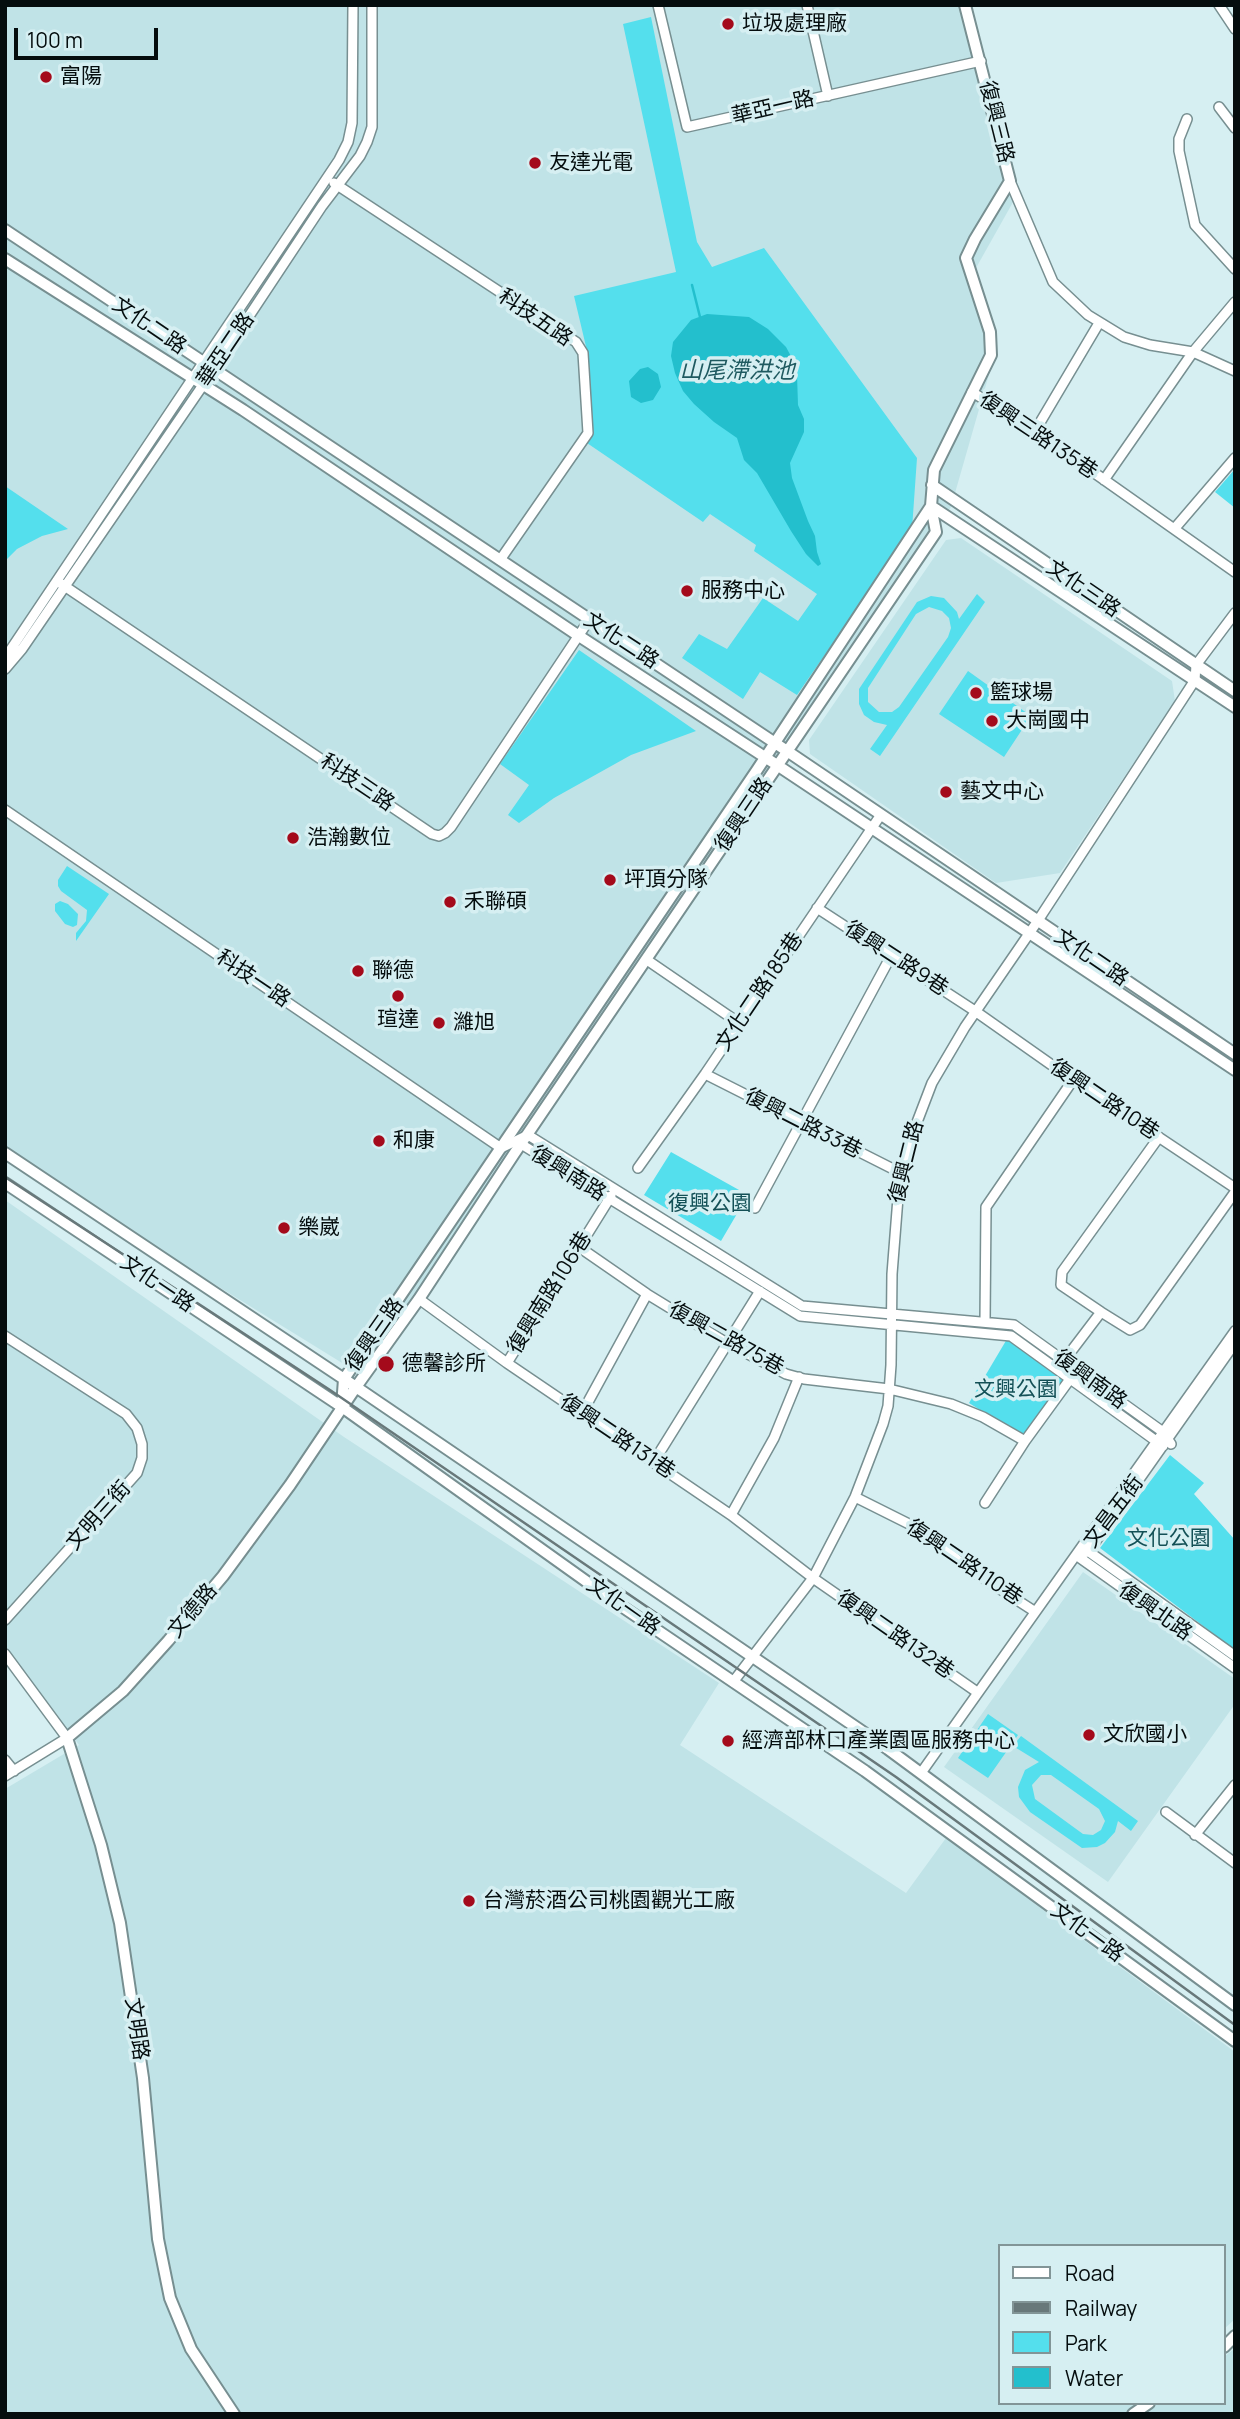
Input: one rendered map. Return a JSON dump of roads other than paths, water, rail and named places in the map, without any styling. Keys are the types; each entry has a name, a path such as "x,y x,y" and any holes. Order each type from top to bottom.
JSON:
{"street":[{"name":"華亞二路","path":"5,669 191,379 348,142 352,123 353,5"},
{"name":"華亞二路","path":"5,659 214,369 337,185 360,156 372,127 372,5"},
{"name":"華亞一路","path":"658,5 687,127 981,61"},
{"path":"807,5 828,96"},
{"name":"復興三路","path":"342,1407 419,1299 936,532 931,506 934,470 991,355 990,332 967,258 975,239 1010,181 965,5"},
{"path":"1219,5 1235,29"},
{"path":"1219,107 1235,128"},
{"path":"1187,119 1179,139 1179,151 1195,225 1235,269"},
{"name":"科技五路","path":"326,177 576,342 583,353 588,433 500,560"},
{"path":"1010,181 1052,282 1099,323 1124,337 1150,345 1193,352 1235,371"},
{"name":"文化二路","path":"6,231 787,751 1235,1054"},
{"name":"文化二路","path":"5,260 454,551 1235,1070"},
{"path":"1104,480 1193,352 1235,302"},
{"path":"1035,431 1099,323"},
{"name":"復興三路135巷","path":"972,392 1035,431 1235,572"},
{"path":"1175,528 1235,458"},
{"name":"文化三路","path":"932,485 1235,691"},
{"name":"復興三路","path":"342,1407 344,1379 766,758 931,506"},
{"name":"文化三路","path":"931,506 1235,707"},
{"name":"科技三路","path":"60,584 432,834 439,836 446,833 589,620"},
{"path":"1195,680 1196,665 1235,613"},
{"name":"復興二路","path":"733,1682 813,1578 855,1497 883,1424 889,1389 895,1213 901,1173 932,1083 975,1011 1030,934 1195,680"},
{"name":"科技一路","path":"5,810 501,1148"},
{"name":"文化二路185巷","path":"638,1168 880,816"},
{"name":"復興二路9巷","path":"817,908 975,1011"},
{"path":"755,1208 891,956"},
{"path":"646,960 739,1023"},
{"name":"復興二路10巷","path":"975,1011 1235,1190"},
{"path":"579,1032 592,1040"},
{"name":"復興二路33巷","path":"705,1074 901,1173"},
{"path":"985,1321 986,1207 1073,1080"},
{"path":"1159,1137 1062,1272 1061,1285 1130,1330 1140,1325 1235,1190"},
{"name":"復興南路","path":"501,1148 524,1140 616,1188 802,1306 856,1316"},
{"name":"復興南路","path":"524,1140 609,1199 800,1316 892,1319 1011,1336 1069,1380 1164,1440"},
{"name":"文化一路","path":"5,1153 356,1387 921,1773 1234,2004"},
{"name":"文化一路","path":"5,1183 342,1407 611,1599 865,1771 1235,2041"},
{"name":"復興南路106巷","path":"507,1363 616,1188"},
{"name":"復興二路75巷","path":"579,1247 647,1294 727,1343 786,1374 889,1389 951,1404 983,1417 1025,1441"},
{"path":"653,1463 760,1291"},
{"path":"582,1413 647,1294"},
{"name":"復興二路131巷","path":"419,1299 507,1363 732,1515 813,1578"},
{"path":"1063,1362 1101,1312"},
{"name":"復興南路","path":"892,1319 985,1321 1014,1325 1164,1440"},
{"name":"文昌五街","path":"1164,1440 1235,1331"},
{"name":"文明三街","path":"5,1336 126,1414 137,1428 142,1444 142,1458 137,1473 5,1620"},
{"name":"文昌五街","path":"921,1773 1034,1611 1082,1551 1235,1343"},
{"path":"985,1503 1025,1441 1077,1371"},
{"path":"732,1515 774,1438 799,1377"},
{"name":"文德路","path":"10,1774 66,1738 123,1691 198,1607 290,1486 342,1407"},
{"name":"復興二路110巷","path":"855,1497 921,1530 969,1569 1034,1611"},
{"name":"復興北路","path":"1082,1551 1197,1635 1235,1668"},
{"name":"復興二路132巷","path":"813,1578 977,1692"},
{"name":"復興北路","path":"1197,1635 1235,1656"},
{"name":"文明路","path":"5,1654 66,1738 101,1845 120,1923 143,2078 158,2239 170,2298 191,2349 234,2414"},
{"path":"5,1760 10,1774"},
{"path":"1195,1835 1235,1785"},
{"path":"1166,1812 1235,1863"}],"water":[{"name":"山尾滯洪池","path":"707,314 749,317 768,329 786,347 793,360 804,432 790,463 792,478 815,536 821,564 818,566 806,554 757,473 744,460 737,438 694,404 683,391 675,373 671,356 673,342 691,320"},
{"path":"648,367 658,374 661,387 653,400 641,403 631,397 629,381 640,369"}],"waterway":[{"path":"692,285 700,317"}],"railway":[{"path":"5,1177 330,1390 896,1777 1235,2025"}],"place":[{"name":"垃圾處理廠","path":"728,24"},
{"name":"富陽","path":"46,77"},
{"name":"友達光電","path":"535,163"},
{"name":"服務中心","path":"687,591"},
{"name":"籃球場","path":"976,693"},
{"name":"大崗國中","path":"992,721"},
{"name":"藝文中心","path":"946,792"},
{"name":"浩瀚數位","path":"293,838"},
{"name":"坪頂分隊","path":"610,880"},
{"name":"禾聯碩","path":"450,902"},
{"name":"聯德","path":"358,971"},
{"name":"瑄達","path":"398,996"},
{"name":"濰旭","path":"439,1023"},
{"name":"和康","path":"379,1141"},
{"name":"樂崴","path":"284,1228"},
{"name":"德馨診所","path":"386,1364"},
{"name":"文欣國小","path":"1089,1735"},
{"name":"經濟部林口產業園區服務中心","path":"728,1741"},
{"name":"台灣菸酒公司桃園觀光工廠","path":"469,1901"}],"park label":[{"name":"復興公園","path":"710,1204"},
{"name":"文興公園","path":"1016,1390"},
{"name":"文化公園","path":"1169,1539"}]}
